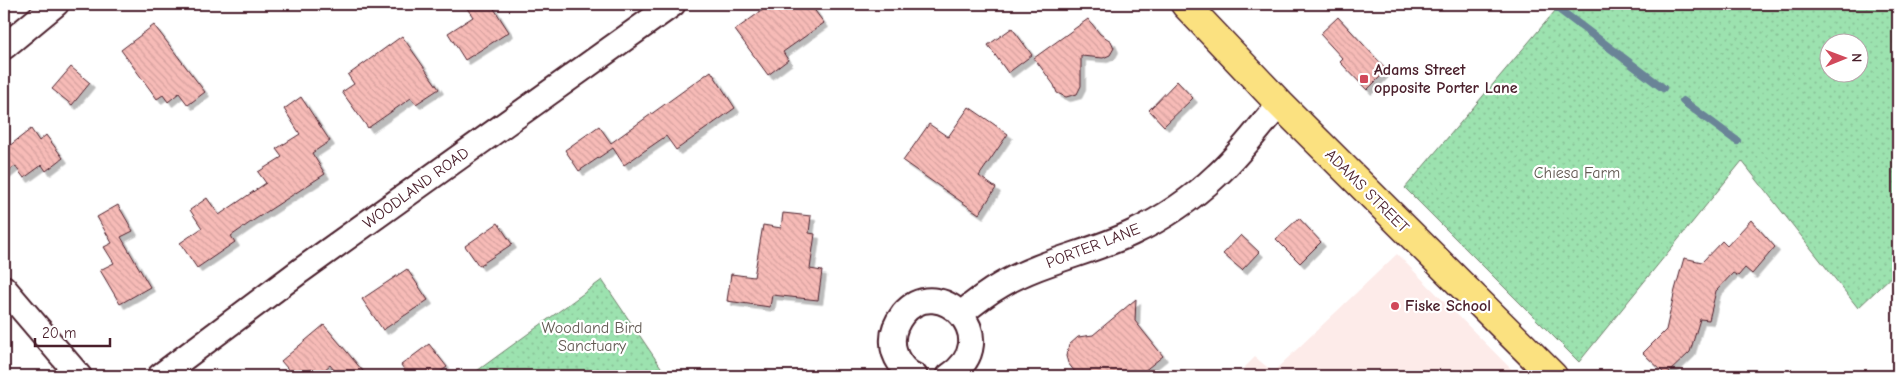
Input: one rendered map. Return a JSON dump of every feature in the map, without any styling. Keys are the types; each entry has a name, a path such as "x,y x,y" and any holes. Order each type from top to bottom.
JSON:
{"main road":[{"name":"ADAMS STREET","path":"1184,4 1280,104 1553,376"}],"street":[{"path":"4,47 56,4"},
{"name":"WOODLAND ROAD","path":"160,376 300,271 673,4"},
{"name":"PORTER LANE","path":"961,314 983,296 1003,284 1044,265 1131,234 1152,223 1217,175 1280,104"},
{"path":"4,288 79,376"},
{"path":"915,376 902,366 896,356 892,344 894,332 898,320 906,311 916,304 928,301 952,306 961,314 970,330 971,349 966,361 949,376"}],"shaded area":[{"name":"Fiske School","path":"1397,254 1518,376 1236,376 1255,357 1273,372"}],"green space":[{"name":"Chiesa Farm","path":"1561,4 1898,4 1898,270 1858,308 1742,161 1579,362 1405,188"},
{"name":"Woodland Bird Sanctuary","path":"602,280 667,376 470,376"}],"building":[{"path":"464,4 491,4 509,32 465,60 448,33 473,17"},
{"path":"771,4 810,4 824,23 783,52 788,60 768,75 735,30"},
{"path":"1338,17 1387,70 1367,90 1340,62 1343,59 1320,34"},
{"path":"1088,19 1100,34 1111,41 1114,48 1110,55 1103,58 1081,56 1081,86 1077,94 1066,97 1057,93 1054,85 1034,58"},
{"path":"154,25 205,92 188,105 179,93 168,102 163,95 157,99 121,50"},
{"path":"1012,28 1032,55 1008,73 988,45"},
{"path":"402,36 439,89 416,104 411,98 368,128 342,92 354,84 348,75"},
{"path":"71,67 90,83 72,105 52,89"},
{"path":"711,71 735,108 676,150 666,136 624,165 613,148 579,171 565,150 599,126 611,143"},
{"path":"1177,81 1193,98 1164,126 1149,110"},
{"path":"301,97 330,141 312,153 325,174 231,236 235,242 197,268 180,243 202,228 190,210 207,198 219,215 266,183 258,172 282,157 276,149 300,134 284,109"},
{"path":"969,107 1008,134 979,176 996,188 979,214 903,161 929,124 948,137"},
{"path":"31,129 39,141 46,135 63,158 46,171 42,165 24,178 15,166 4,175 4,150"},
{"path":"118,205 133,231 121,237 150,287 120,304 100,270 114,263 104,247 112,243 97,217"},
{"path":"783,213 811,216 809,233 815,234 810,269 822,271 818,300 772,295 770,307 727,301 731,274 754,277 763,225 781,228"},
{"path":"1299,218 1321,242 1300,263 1276,239"},
{"path":"1751,220 1775,247 1752,274 1745,268 1738,276 1733,273 1716,291 1709,320 1700,319 1690,352 1666,375 1643,353 1666,330 1684,258 1702,262 1722,241 1727,246"},
{"path":"498,223 512,244 479,266 465,246"},
{"path":"1241,235 1259,252 1242,270 1223,254"},
{"path":"407,269 428,300 383,330 362,299"},
{"path":"1136,299 1135,321 1163,356 1138,376 1078,376 1068,363 1066,356 1069,345 1078,337 1093,335"},
{"path":"324,325 367,376 339,376 330,365 318,375 312,369 303,376 294,376 281,361"},
{"path":"429,344 447,367 435,376 409,376 401,365"}],"waterway":[{"path":"1552,4 1663,88"},
{"path":"1683,101 1737,141"}],"place":[{"name":"Adams Street opposite Porter Lane","path":"1364,79"},
{"name":"Fiske School","path":"1395,306"}]}
